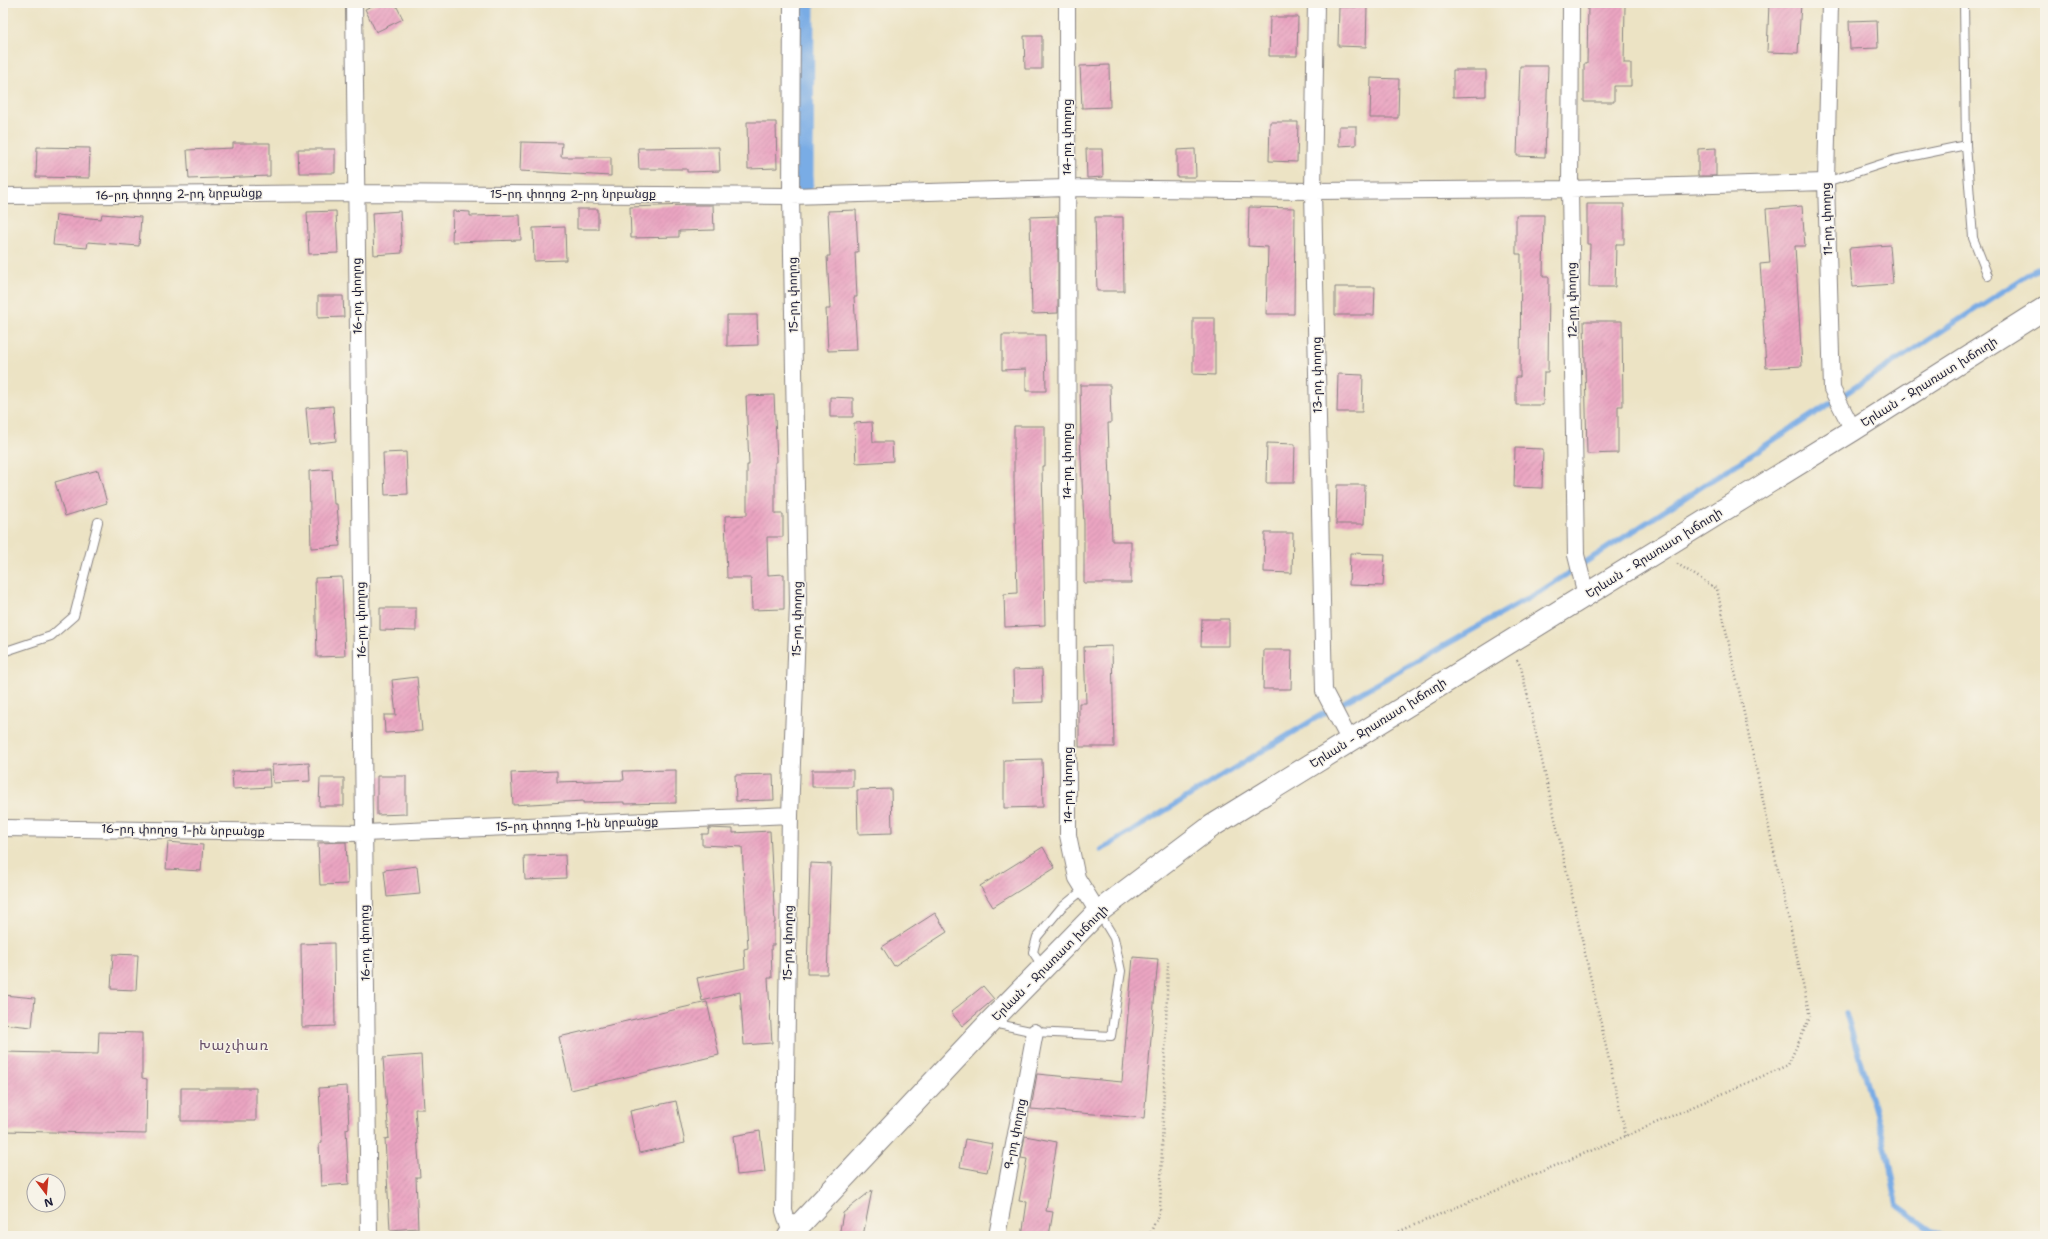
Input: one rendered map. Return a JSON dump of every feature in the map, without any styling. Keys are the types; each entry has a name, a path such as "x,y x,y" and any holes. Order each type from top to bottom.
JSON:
{"main road":[{"name":"Երևան - Ջրառատ խճուղի","path":"790,1235 990,1022 1098,912 1212,826 1507,644 1585,590 1660,550 1850,424 2045,308"}],"street":[{"name":"16-րդ փողոց","path":"354,3 355,193 369,1236"},
{"name":"15-րդ փողոց","path":"790,1235 784,1211 790,815 798,604 791,196 792,3"},
{"name":"14-րդ փողոց","path":"1067,3 1068,836 1077,878 1098,912"},
{"name":"13-րդ փողոց","path":"1316,3 1314,192 1324,691 1350,741"},
{"name":"12-րդ փողոց","path":"1571,3 1570,190 1576,555 1585,590"},
{"name":"11-րդ փողոց","path":"1830,3 1826,182 1832,389 1850,424"},
{"name":"15-րդ փողոց 2-րդ նրբանցք","path":"355,193 791,196 1067,188 1314,192 1570,190 1826,182"},
{"name":"16-րդ փողոց 2-րդ նրբանցք","path":"3,196 355,193"},
{"name":"15-րդ փողոց 1-ին նրբանցք","path":"364,833 790,815"},
{"name":"16-րդ փողոց 1-ին նրբանցք","path":"3,828 364,833"},
{"name":"9-րդ փողոց","path":"997,1236 1035,1032"}],"lane":[{"path":"1964,3 1966,145 1973,238 1988,276"},
{"path":"1826,182 1894,160 1966,145"},
{"path":"3,652 52,636 74,616 98,522"},
{"path":"1044,967 1033,952 1037,937 1061,908 1084,888"},
{"path":"990,1022 1035,1032 1112,1036 1121,971 1114,938 1098,912"}],"path":[{"path":"1388,1236 1626,1136 1788,1065 1810,1017 1716,588 1682,567 1660,550"},
{"path":"1507,644 1521,667 1626,1136"},
{"path":"1149,1236 1160,1211 1168,962"}],"building":[{"path":"379,3 395,3 403,19 376,32 365,9"},
{"path":"1769,3 1801,3 1798,53 1767,52"},
{"path":"1588,5 1625,5 1624,63 1631,63 1631,86 1614,86 1614,102 1584,102 1584,64 1587,64"},
{"path":"1339,7 1367,7 1366,47 1338,46"},
{"path":"1270,17 1298,17 1297,56 1269,56"},
{"path":"1877,20 1878,48 1850,49 1849,21"},
{"path":"1024,36 1042,36 1042,69 1025,69"},
{"path":"1109,65 1110,107 1082,108 1080,66"},
{"path":"1520,66 1548,66 1545,157 1517,156"},
{"path":"1453,70 1486,70 1486,96 1453,97"},
{"path":"1371,78 1399,79 1398,118 1370,118"},
{"path":"747,122 776,122 777,168 748,169"},
{"path":"1270,122 1298,122 1297,162 1269,161"},
{"path":"1339,126 1356,126 1356,145 1339,146"},
{"path":"521,142 562,143 561,157 611,157 611,176 520,171"},
{"path":"233,143 270,143 270,176 189,179 187,150 233,148"},
{"path":"37,147 90,148 89,178 36,177"},
{"path":"719,147 720,171 687,172 687,169 639,169 638,148"},
{"path":"1716,148 1716,176 1698,176 1698,149"},
{"path":"298,149 335,149 335,173 299,173"},
{"path":"1086,149 1102,149 1103,177 1087,178"},
{"path":"1195,149 1196,177 1177,177 1177,150"},
{"path":"1587,204 1624,204 1624,244 1616,244 1615,287 1589,287 1590,244 1587,244"},
{"path":"713,205 714,230 679,231 679,237 631,238 630,207"},
{"path":"1802,206 1805,246 1795,246 1802,366 1766,368 1760,264 1770,263 1766,209"},
{"path":"1249,207 1295,208 1294,314 1266,314 1268,247 1248,246"},
{"path":"577,209 598,209 598,229 577,229"},
{"path":"856,210 858,252 855,252 857,297 854,297 857,350 828,351 826,309 830,309 827,256 830,256 828,211"},
{"path":"336,211 338,253 309,254 307,212"},
{"path":"400,211 402,253 374,255 372,213"},
{"path":"453,211 470,212 470,216 520,215 521,240 452,242"},
{"path":"102,214 141,217 139,246 88,242 87,248 53,245 56,215 101,219"},
{"path":"1516,215 1544,215 1543,277 1549,277 1548,372 1544,372 1543,405 1516,405 1516,377 1520,377 1521,254 1516,254"},
{"path":"1058,216 1058,313 1032,314 1030,217"},
{"path":"1095,217 1123,217 1124,291 1097,291"},
{"path":"565,227 566,260 534,261 533,228"},
{"path":"1890,245 1893,284 1852,287 1849,248"},
{"path":"1335,287 1375,287 1374,315 1335,315"},
{"path":"318,296 343,296 344,317 318,318"},
{"path":"727,315 757,315 758,345 727,346"},
{"path":"1193,318 1215,318 1215,375 1193,374"},
{"path":"1584,321 1622,321 1623,406 1618,406 1618,453 1587,454"},
{"path":"1002,335 1045,335 1046,391 1026,391 1026,369 1002,370"},
{"path":"1338,374 1363,375 1362,412 1337,412"},
{"path":"1080,385 1110,385 1111,423 1108,423 1112,541 1131,541 1131,583 1084,583"},
{"path":"774,395 777,462 775,462 775,514 783,514 783,537 767,537 768,575 784,574 784,609 752,610 751,578 727,578 725,516 747,515 747,465 749,465 746,396"},
{"path":"830,397 853,398 853,417 830,417"},
{"path":"333,406 336,441 309,444 306,408"},
{"path":"872,422 873,442 892,442 893,461 856,463 854,423"},
{"path":"1014,426 1045,426 1045,466 1042,466 1045,625 1005,627 1004,594 1017,593"},
{"path":"1267,443 1295,444 1294,483 1266,483"},
{"path":"1515,448 1543,449 1542,488 1514,487"},
{"path":"406,452 408,494 385,495 383,453"},
{"path":"332,469 334,504 337,504 340,546 311,548 309,471"},
{"path":"98,470 107,503 65,516 55,482"},
{"path":"1337,485 1365,485 1364,524 1336,524"},
{"path":"1265,533 1293,533 1292,573 1264,572"},
{"path":"1350,553 1385,554 1383,586 1349,585"},
{"path":"342,577 345,656 317,657 315,578"},
{"path":"380,608 416,608 416,631 380,630"},
{"path":"1202,619 1229,619 1229,646 1201,646"},
{"path":"1112,646 1114,747 1079,747 1079,703 1086,703 1084,647"},
{"path":"1264,650 1292,650 1291,689 1263,689"},
{"path":"1042,669 1043,702 1014,703 1013,670"},
{"path":"417,677 422,731 385,733 384,715 396,715 392,680"},
{"path":"1042,759 1043,807 1004,808 1004,760"},
{"path":"309,763 310,781 273,783 272,765"},
{"path":"269,770 270,787 233,789 232,771"},
{"path":"676,770 676,803 624,804 624,802 583,803 583,801 513,805 511,773 557,771 557,782 624,780 623,771"},
{"path":"812,770 853,770 853,787 812,787"},
{"path":"773,774 774,800 736,801 735,775"},
{"path":"377,776 406,776 406,814 377,815"},
{"path":"320,778 344,778 344,806 319,806"},
{"path":"891,789 892,833 858,834 857,790"},
{"path":"709,828 733,829 733,833 770,831 775,923 774,945 771,945 772,978 768,978 772,1043 744,1045 740,992 702,1001 697,978 745,968 744,949 748,948 742,847 702,845 702,834 708,834"},
{"path":"168,842 203,845 201,871 166,869"},
{"path":"346,842 348,884 320,885 318,843"},
{"path":"1043,847 1055,868 993,907 980,886"},
{"path":"565,855 566,878 525,880 524,856"},
{"path":"810,863 831,864 827,974 807,974"},
{"path":"417,866 420,894 387,897 384,870"},
{"path":"935,913 947,932 894,966 882,947"},
{"path":"334,943 335,1026 302,1027 301,944"},
{"path":"113,954 138,955 136,990 111,989"},
{"path":"1133,957 1158,959 1144,1118 1031,1109 1037,1074 1122,1082"},
{"path":"983,986 994,999 962,1026 951,1012"},
{"path":"3,995 35,998 32,1027 3,1024"},
{"path":"707,1002 719,1055 571,1090 559,1037"},
{"path":"99,1032 142,1033 142,1078 147,1079 146,1134 3,1131 3,1052 98,1054"},
{"path":"421,1055 424,1109 415,1109 420,1177 416,1177 418,1228 390,1230 385,1139 389,1138 383,1058"},
{"path":"347,1086 349,1128 346,1129 349,1184 321,1186 319,1144 322,1143 319,1088"},
{"path":"181,1088 256,1088 256,1121 181,1121"},
{"path":"676,1101 685,1143 639,1153 630,1111"},
{"path":"760,1131 765,1172 737,1175 733,1136"},
{"path":"1025,1136 1057,1142 1046,1211 1053,1212 1049,1236 1022,1236 1027,1202 1019,1201 1027,1159 1021,1158"},
{"path":"965,1139 993,1144 987,1172 960,1167"},
{"path":"872,1190 863,1236 839,1236 843,1213"}],"waterway":[{"path":"804,184 805,3"},
{"path":"1101,850 1316,718 1541,591 2045,264"},
{"path":"1846,1013 1887,1152 1897,1205 1940,1236"}],"district":[{"name":"Խաչփառ","path":"234,1045"}]}
